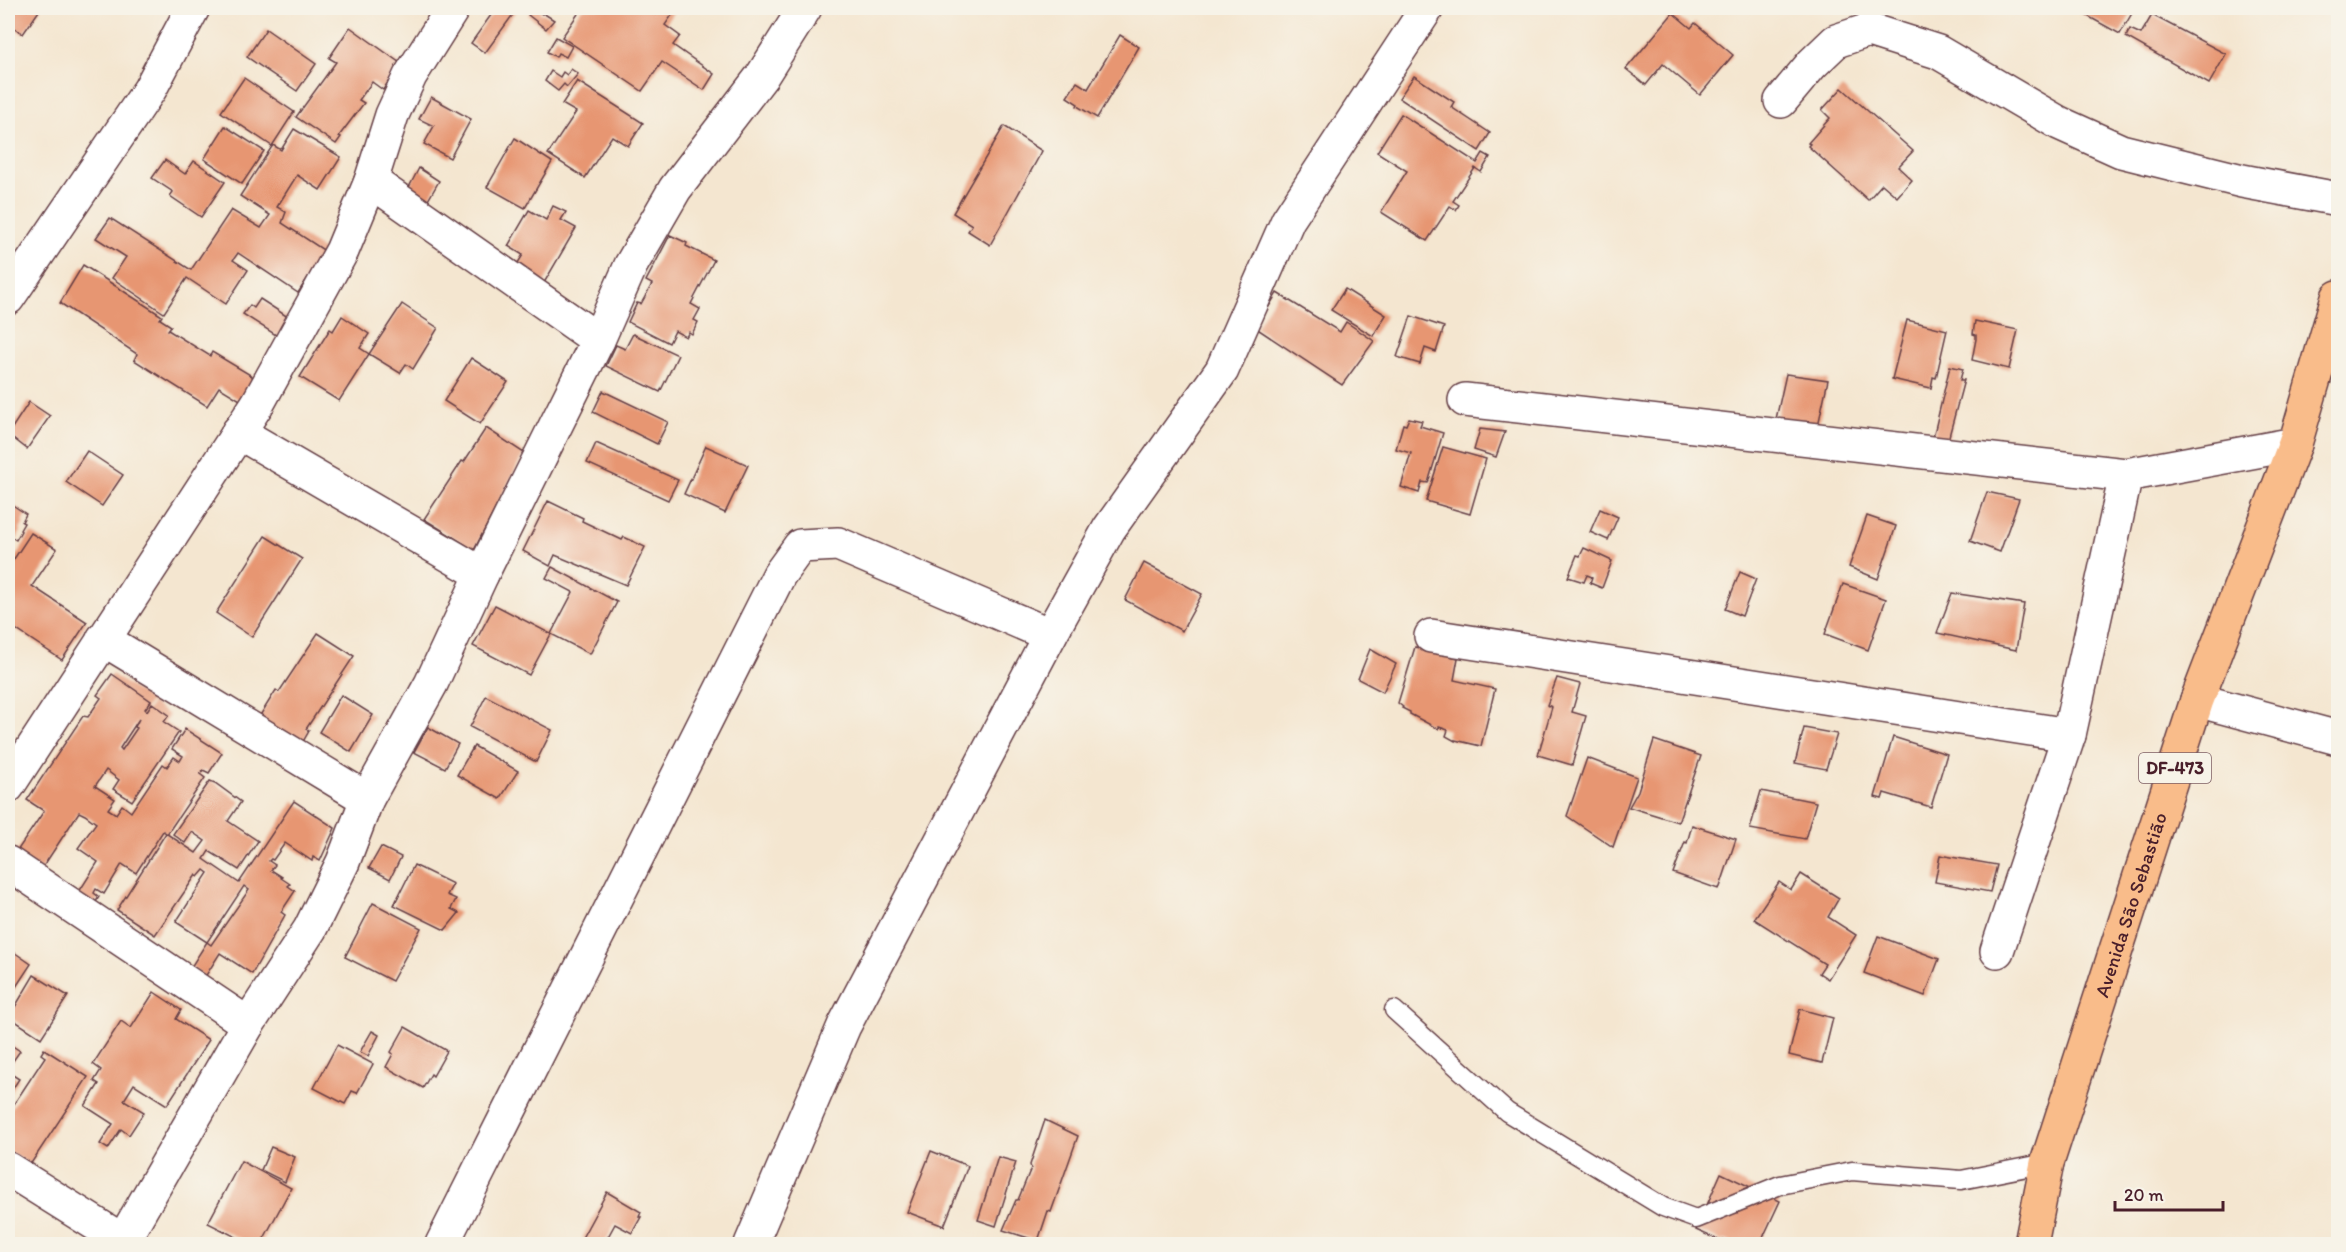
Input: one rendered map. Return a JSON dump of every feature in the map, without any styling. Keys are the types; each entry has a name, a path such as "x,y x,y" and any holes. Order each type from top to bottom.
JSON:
{"main road":[{"name":"Avenida São Sebastião","path":"2031,1245 2047,1163 2197,700 2295,444 2338,297"}],"street":[{"path":"8,298 150,89 194,8"},
{"path":"8,786 258,404 342,252 371,181 392,115 410,75 453,8"},
{"path":"8,1169 122,1243 248,1024 310,928 343,862 368,799 431,684 482,574 598,340 631,265 675,189 762,76 805,8"},
{"path":"751,1245 844,1026 1050,635 1109,529 1222,370 1288,220 1427,8"},
{"path":"1781,101 1812,64 1836,41 1869,30 1938,52 2059,123 2121,151 2242,181 2338,199"},
{"path":"371,181 598,340"},
{"path":"1465,400 2127,475 2295,444"},
{"path":"238,432 482,574"},
{"path":"1997,951 2069,735 2127,475"},
{"path":"442,1245 774,585 800,546 838,544 1050,635"},
{"path":"1431,636 2069,735"},
{"path":"103,639 368,799"},
{"path":"2197,700 2338,738"},
{"path":"8,863 248,1024"}],"lane":[{"path":"1394,1010 1508,1112 1663,1207 1696,1219 1780,1185 1852,1171 1962,1180 2047,1163"}],"building":[{"path":"8,8 41,8 23,34 8,23"},
{"path":"496,8 517,9 485,53 471,43"},
{"path":"534,8 543,8 539,12 554,20 546,29 528,15"},
{"path":"582,8 677,8 665,25 680,36 673,45 714,74 704,90 662,62 642,91 562,37"},
{"path":"2073,8 2135,8 2120,34"},
{"path":"1673,13 1691,28 1695,23 1733,55 1700,95 1663,64 1646,85 1626,69"},
{"path":"2152,15 2226,54 2209,84 2126,37 2130,29 2141,34"},
{"path":"350,27 400,63 383,90 372,82 359,100 364,103 339,136 341,137 336,144 296,117 336,62 329,58"},
{"path":"266,29 316,64 297,91 247,57"},
{"path":"1120,35 1139,47 1097,118 1067,97 1077,82 1088,89"},
{"path":"556,37 572,46 566,57 558,53 556,57 547,52"},
{"path":"571,69 578,74 567,87 564,84 558,91 545,81 551,71 560,77 563,72 567,75"},
{"path":"1414,76 1454,102 1451,107 1490,133 1479,151 1399,98"},
{"path":"244,78 294,112 272,146 221,112"},
{"path":"577,81 643,123 628,146 612,136 585,178 548,154 576,112 562,104"},
{"path":"1842,88 1913,151 1898,167 1912,180 1897,197 1882,184 1868,200 1808,146 1810,144 1808,143 1830,118 1822,110"},
{"path":"431,97 471,119 450,158 424,144 434,126 419,119"},
{"path":"1401,114 1477,163 1483,153 1490,157 1481,172 1475,168 1453,201 1459,205 1456,210 1450,206 1427,241 1381,212 1407,171 1377,152"},
{"path":"225,126 264,151 242,184 204,159"},
{"path":"1004,126 1042,151 990,245 968,231 972,225 953,213"},
{"path":"294,129 341,157 320,190 297,175 277,207 286,212 282,223 325,251 298,293 238,253 233,260 248,270 226,304 187,278 164,313 112,278 126,257 96,238 110,218 191,270 231,210 261,228 270,215 240,196 273,145 281,150"},
{"path":"515,138 552,162 525,208 487,187"},
{"path":"165,160 185,174 194,161 225,182 201,217 170,196 173,192 152,178"},
{"path":"419,168 439,181 423,209 404,197"},
{"path":"553,206 566,212 561,220 576,228 544,283 516,266 523,255 508,246 529,210 546,220"},
{"path":"670,235 714,260 691,304 700,309 694,320 698,322 692,334 689,332 686,337 675,331 669,343 628,322 637,303 641,304 652,284 646,281"},
{"path":"83,265 162,316 160,319 171,326 168,330 210,356 212,352 252,376 253,380 240,400 219,387 207,406 134,360 137,354 60,303"},
{"path":"1345,289 1386,315 1373,336 1331,310"},
{"path":"1277,293 1340,332 1346,322 1374,341 1342,385 1256,328"},
{"path":"260,299 291,319 279,337 243,314 250,305 254,308"},
{"path":"402,304 438,328 413,369 406,364 400,373 369,354"},
{"path":"342,316 369,334 360,348 369,354 339,401 300,377 330,329 333,331"},
{"path":"1411,316 1444,327 1436,352 1425,348 1420,364 1397,357"},
{"path":"1907,320 1947,330 1936,378 1933,377 1931,388 1892,379"},
{"path":"1975,321 2018,330 2009,369 1972,360 1976,339 1976,335 1973,334"},
{"path":"633,334 678,355 660,392 606,366 616,345 625,349"},
{"path":"471,358 508,382 480,424 444,401"},
{"path":"1950,366 1963,369 1960,380 1964,380 1947,444 1932,442"},
{"path":"1786,374 1828,380 1818,426 1776,419"},
{"path":"603,391 668,422 657,444 593,412"},
{"path":"29,402 50,416 27,449 8,434"},
{"path":"1409,418 1422,421 1420,426 1443,433 1428,483 1422,482 1419,493 1401,487 1411,453 1396,449 1403,424 1406,425"},
{"path":"486,428 524,453 474,550 424,519"},
{"path":"1480,429 1505,432 1496,457 1474,450"},
{"path":"596,443 678,480 668,500 587,463"},
{"path":"706,446 748,465 725,513 684,494"},
{"path":"1443,447 1486,459 1470,514 1426,501"},
{"path":"87,451 123,475 102,506 66,482"},
{"path":"1987,492 2019,499 2000,552 1970,541"},
{"path":"548,501 583,518 582,521 622,540 624,537 645,547 626,585 555,555 550,566 523,551"},
{"path":"8,502 26,514 16,540 8,535"},
{"path":"1600,509 1618,517 1608,540 1590,532"},
{"path":"1867,516 1896,526 1878,579 1849,567"},
{"path":"31,533 57,549 32,586 87,622 62,660 8,624 8,568"},
{"path":"265,536 302,559 252,637 216,613"},
{"path":"1584,548 1612,561 1602,588 1590,583 1592,577 1587,575 1584,582 1568,577 1577,555 1580,556"},
{"path":"1144,563 1202,594 1182,631 1125,600"},
{"path":"552,567 617,602 590,654 551,634 573,592 546,578"},
{"path":"1740,572 1756,579 1742,616 1725,609"},
{"path":"1843,584 1886,599 1868,650 1825,634"},
{"path":"1952,593 2024,604 2016,650 1937,633"},
{"path":"495,605 551,634 529,675 473,646"},
{"path":"318,633 354,656 306,729 309,731 297,752 254,725 276,690 279,692"},
{"path":"1415,647 1458,658 1454,680 1495,689 1481,746 1455,741 1446,736 1448,730 1439,727 1438,729 1410,714 1398,703"},
{"path":"1370,649 1396,664 1383,692 1358,679"},
{"path":"112,674 151,701 145,709 147,711 152,703 169,715 164,722 179,732 132,801 113,789 119,780 106,770 95,786 115,799 108,809 116,814 122,805 131,812 163,764 167,767 174,757 180,761 183,756 172,749 185,729 222,753 209,773 203,770 200,774 205,778 167,834 196,853 205,841 192,832 185,843 173,834 210,781 215,783 241,802 228,821 258,841 239,870 209,851 204,859 239,883 294,801 335,828 320,861 313,857 312,861 285,843 273,860 269,861 275,865 271,870 290,884 288,886 295,891 281,912 285,915 252,974 220,953 205,977 191,967 207,942 176,922 208,873 204,870 198,877 196,875 155,935 117,910 166,833 163,831 136,873 122,864 104,894 96,889 94,893 99,897 94,905 77,895 98,862 78,848 96,823 85,815 79,812 41,870 15,854 44,811 27,800 83,716 88,717 101,698 97,695","holes":["139,719 135,727 137,728 122,750 120,748","244,886 249,890 211,945 207,942"]},
{"path":"1557,678 1580,684 1572,712 1586,716 1572,765 1538,755 1552,707 1547,705"},
{"path":"341,695 373,715 351,752 319,732"},
{"path":"486,696 552,730 536,762 470,727"},
{"path":"428,727 458,744 445,768 414,752"},
{"path":"1804,728 1837,734 1826,769 1795,763"},
{"path":"1893,737 1947,754 1931,807 1884,793 1882,799 1875,797"},
{"path":"1654,740 1701,756 1678,822 1629,807 1638,791"},
{"path":"474,746 518,771 500,799 457,775"},
{"path":"1587,758 1637,777 1613,847 1567,816"},
{"path":"1761,791 1816,802 1805,839 1750,829"},
{"path":"1692,825 1736,839 1718,889 1673,873 1685,842 1687,843"},
{"path":"381,847 401,857 390,879 369,868"},
{"path":"1940,855 1997,865 1990,892 1935,882"},
{"path":"414,865 453,884 447,895 456,899 451,909 459,913 445,930 394,905"},
{"path":"1801,874 1839,898 1828,917 1856,935 1828,979 1819,973 1825,964 1754,919 1779,882 1791,890"},
{"path":"373,903 421,928 392,981 345,957"},
{"path":"1878,936 1939,959 1925,996 1864,973"},
{"path":"8,948 31,964 8,999"},
{"path":"34,975 68,996 41,1038 9,1017"},
{"path":"154,992 181,1010 176,1019 209,1040 167,1105 134,1084 124,1100 144,1112 129,1135 121,1129 108,1149 100,1144 113,1124 85,1106 99,1084 94,1081 101,1070 93,1064 121,1021 131,1028"},
{"path":"1800,1009 1833,1018 1822,1063 1789,1055"},
{"path":"405,1027 447,1051 433,1076 431,1074 423,1088 386,1067 393,1054 391,1052"},
{"path":"372,1031 379,1035 368,1056 360,1052"},
{"path":"8,1043 20,1051 8,1068"},
{"path":"337,1045 373,1064 357,1093 352,1091 345,1104 314,1088"},
{"path":"44,1049 88,1077 30,1165 8,1150 8,1113 45,1057 41,1054"},
{"path":"8,1072 19,1079 8,1096"},
{"path":"1045,1120 1078,1136 1051,1212 1048,1211 1038,1241 1003,1230 1031,1168"},
{"path":"271,1147 295,1157 285,1182 261,1170"},
{"path":"931,1151 968,1166 944,1226 907,1212"},
{"path":"998,1157 1016,1162 996,1226 978,1220"},
{"path":"241,1161 291,1188 261,1244 250,1244 208,1223"},
{"path":"1721,1173 1780,1201 1760,1244 1735,1244 1724,1240 1723,1242 1696,1230"},
{"path":"607,1192 641,1212 639,1217 641,1217 632,1233 615,1224 604,1244 596,1244 582,1238"}]}
